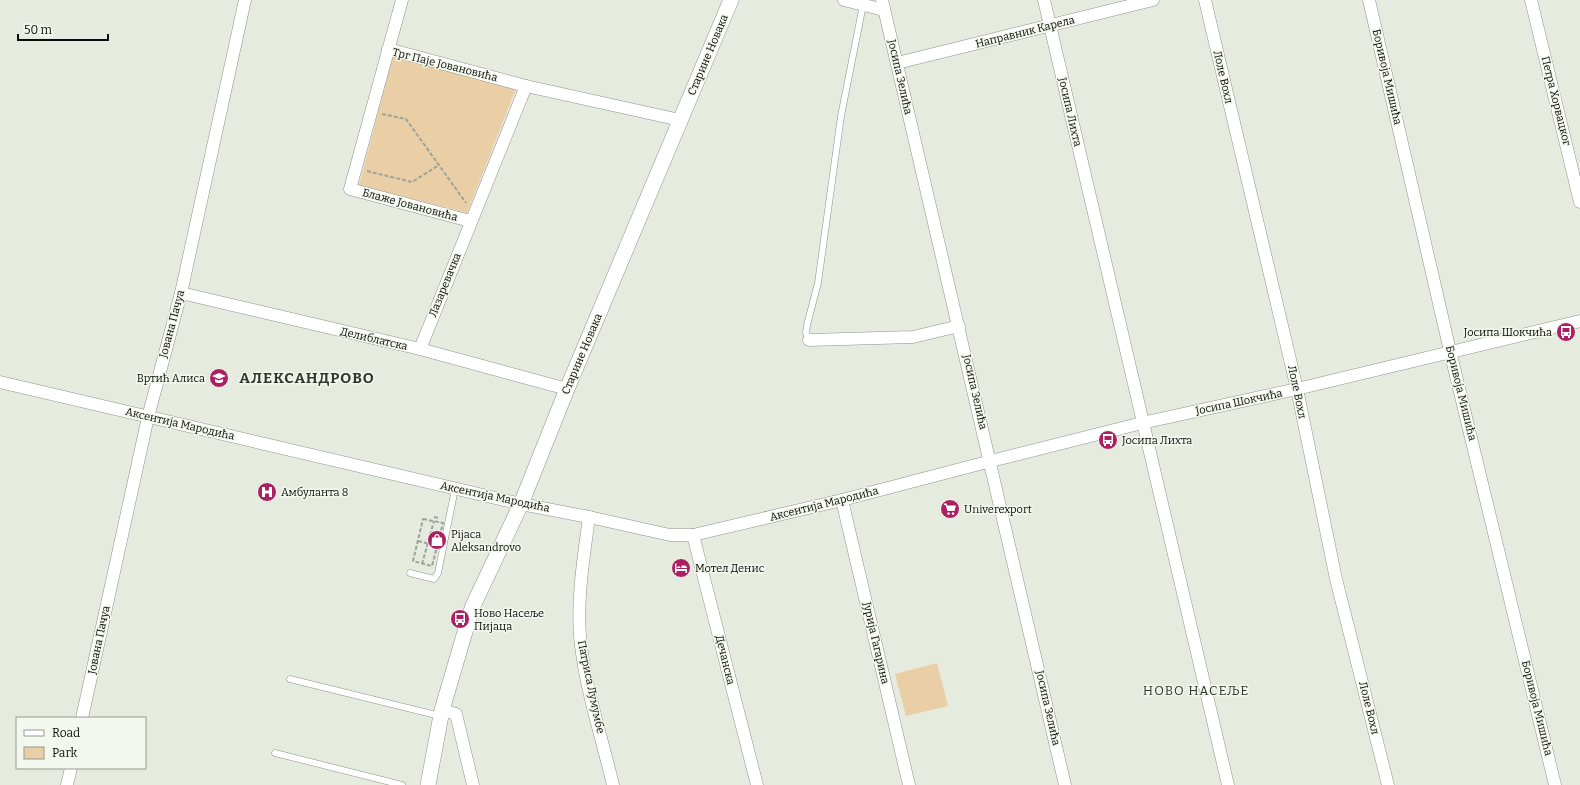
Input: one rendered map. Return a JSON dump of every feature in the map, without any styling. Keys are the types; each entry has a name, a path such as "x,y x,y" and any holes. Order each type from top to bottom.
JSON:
{"street":[{"name":"Јована Пачуа","path":"82,717 148,417 181,293 245,0"},
{"path":"388,49 402,0"},
{"name":"Старине Новака","path":"428,785 442,713 472,608 521,504 567,389 731,0"},
{"path":"844,0 863,5 883,5"},
{"name":"Јосипа Лихта","path":"1044,0 1228,785"},
{"name":"Направник Карела","path":"897,63 1153,0"},
{"name":"Лоле Вохл","path":"1205,0 1297,389 1336,579 1388,785"},
{"name":"Боривоја Мишића","path":"1369,0 1450,351 1555,785"},
{"name":"Петра Хорвацког","path":"1531,0 1580,202"},
{"name":"Јосипа Зелића","path":"883,5 1066,785"},
{"name":"Трг Паје Јовановића","path":"350,189 388,49 526,86 680,120"},
{"path":"472,217 526,86"},
{"name":"Блаже Јовановића","path":"350,189 472,217"},
{"name":"Лазаревачка","path":"420,350 472,217"},
{"name":"Делиблатска","path":"181,293 420,350 567,389"},
{"name":"Јосипа Шокчића","path":"991,461 1142,423 1297,389 1580,320"},
{"path":"809,340 913,337 959,326"},
{"name":"Аксентија Мародића","path":"0,382 455,489 670,535 693,535 842,500 991,461"},
{"name":"Јурија Гагарина","path":"842,500 909,785"},
{"name":"Патриса Лумумбе","path":"589,517 582,580 580,636 587,678 613,785"},
{"name":"Дечанска","path":"693,535 757,785"},
{"path":"442,713 456,714 472,785"},
{"path":"67,785 71,769"}],"lane":[{"path":"809,340 806,332 807,325 818,283 841,116 863,5"},
{"path":"410,573 434,579 438,573 455,489"},
{"path":"290,679 442,713"},
{"path":"275,753 402,785"}],"path":[{"path":"371,111 406,119 438,164 472,217"},
{"path":"356,168 412,182 438,164"},
{"path":"414,561 423,519 434,521 422,564"},
{"path":"418,541 438,546"}],"green space":[{"path":"393,56 516,89 467,213 359,185"},
{"path":"937,663 948,706 906,716 895,674"}],"place":[{"name":"Јосипа Шокчића","path":"1566,332"},
{"name":"Вртић Алиса","path":"219,378"},
{"name":"Јосипа Лихта","path":"1108,440"},
{"name":"Амбуланта 8","path":"267,492"},
{"name":"Univerexport","path":"950,509"},
{"name":"Pijaca Aleksandrovo","path":"437,540"},
{"name":"Мотел Денис","path":"681,568"},
{"name":"Ново Насеље Пијаца","path":"460,619"}],"district":[{"name":"АЛЕКСАНДРОВО","path":"307,378"},
{"name":"НОВО НАСЕЉЕ","path":"1196,690"}]}
